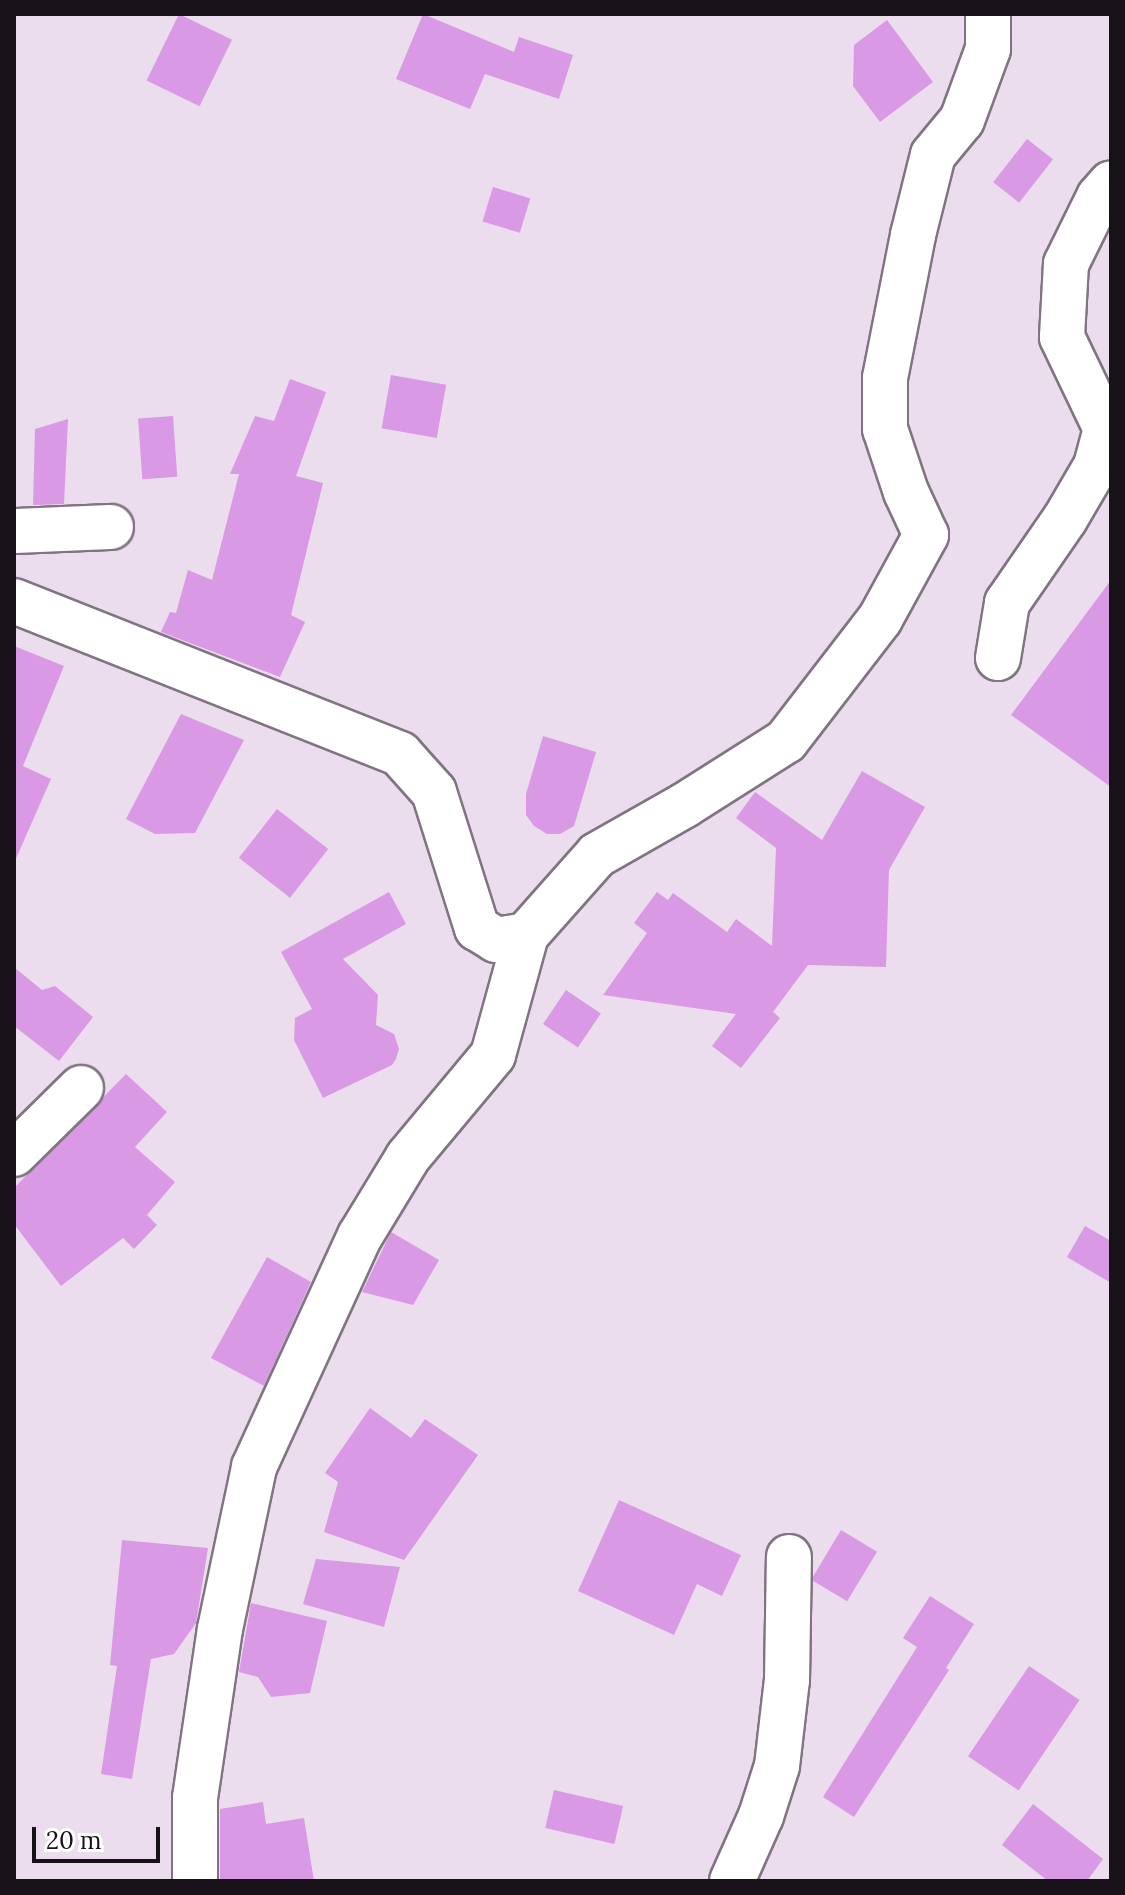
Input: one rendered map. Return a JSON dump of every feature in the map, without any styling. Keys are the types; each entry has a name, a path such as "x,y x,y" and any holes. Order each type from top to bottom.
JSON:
{"street":[{"path":"195,1881 195,1798 220,1629 254,1467 360,1236 408,1157 493,1055 526,935 597,855 685,805 786,741 880,619 926,535 906,492 885,429 885,378 913,235 933,155 962,120 988,49 988,14"},
{"path":"998,658 1007,603 1065,519 1096,466 1106,429 1062,337 1066,264 1099,197 1111,183"},
{"path":"14,531 111,527"},
{"path":"14,601 400,754 434,792 502,1020"},
{"path":"477,928 496,940 526,935"},
{"path":"14,1154 81,1088"},
{"path":"732,1881 761,1816 777,1766 787,1680 789,1557"}],"building":[{"path":"179,14 232,40 200,106 147,81"},
{"path":"423,14 514,52 519,37 573,55 559,99 485,74 470,109 396,79"},
{"path":"887,20 933,82 880,122 853,86 854,45"},
{"path":"1027,139 1053,159 1019,203 993,182"},
{"path":"493,187 530,198 520,233 482,221"},
{"path":"391,375 446,385 437,438 382,428"},
{"path":"290,379 326,392 296,476 323,483 291,615 305,622 280,677 161,632 170,612 176,613 188,570 212,580 239,474 230,474 255,416 274,421"},
{"path":"173,416 177,477 142,479 138,418"},
{"path":"68,419 64,504 33,505 35,429"},
{"path":"1111,580 1111,787 1011,715"},
{"path":"14,646 64,666 23,766 51,779 14,863"},
{"path":"181,714 244,740 195,833 155,834 126,819"},
{"path":"543,736 596,752 574,826 560,834 547,834 534,826 526,815 526,794"},
{"path":"862,771 925,807 889,870 886,967 808,965 773,1012 780,1018 741,1068 712,1046 736,1014 603,995 647,933 634,923 657,892 668,900 673,893 727,932 736,919 772,946 776,848 736,818 755,792 822,840"},
{"path":"277,809 328,849 290,898 239,858"},
{"path":"389,892 406,924 343,959 378,995 376,1025 394,1034 399,1049 396,1059 392,1065 323,1098 294,1040 295,1018 312,1009 281,952"},
{"path":"14,967 42,990 55,986 93,1017 59,1061 14,1026"},
{"path":"566,990 601,1013 578,1047 543,1024"},
{"path":"126,1074 167,1112 135,1147 175,1182 147,1215 157,1225 134,1249 123,1238 61,1286 14,1224 14,1188"},
{"path":"1085,1226 1111,1241 1111,1283 1067,1257"},
{"path":"391,1232 439,1260 413,1305 362,1292"},
{"path":"267,1257 311,1282 264,1386 211,1358"},
{"path":"370,1408 411,1438 425,1419 478,1455 404,1560 324,1532 338,1482 325,1473"},
{"path":"619,1500 741,1555 722,1596 697,1584 674,1635 578,1591"},
{"path":"841,1530 877,1552 847,1601 811,1580"},
{"path":"122,1540 208,1548 196,1623 174,1654 151,1659 132,1779 101,1774 117,1666 110,1665"},
{"path":"316,1559 400,1567 384,1627 303,1604"},
{"path":"930,1596 974,1624 946,1668 949,1670 854,1817 823,1797 917,1647 903,1638"},
{"path":"251,1603 327,1621 310,1693 271,1697 258,1677 239,1672"},
{"path":"1029,1666 1080,1700 1019,1790 968,1756"},
{"path":"554,1790 623,1806 614,1844 545,1828"},
{"path":"263,1802 266,1824 304,1818 314,1881 220,1881 220,1809"},
{"path":"1033,1804 1103,1859 1087,1881 1048,1881 1002,1845"}]}
